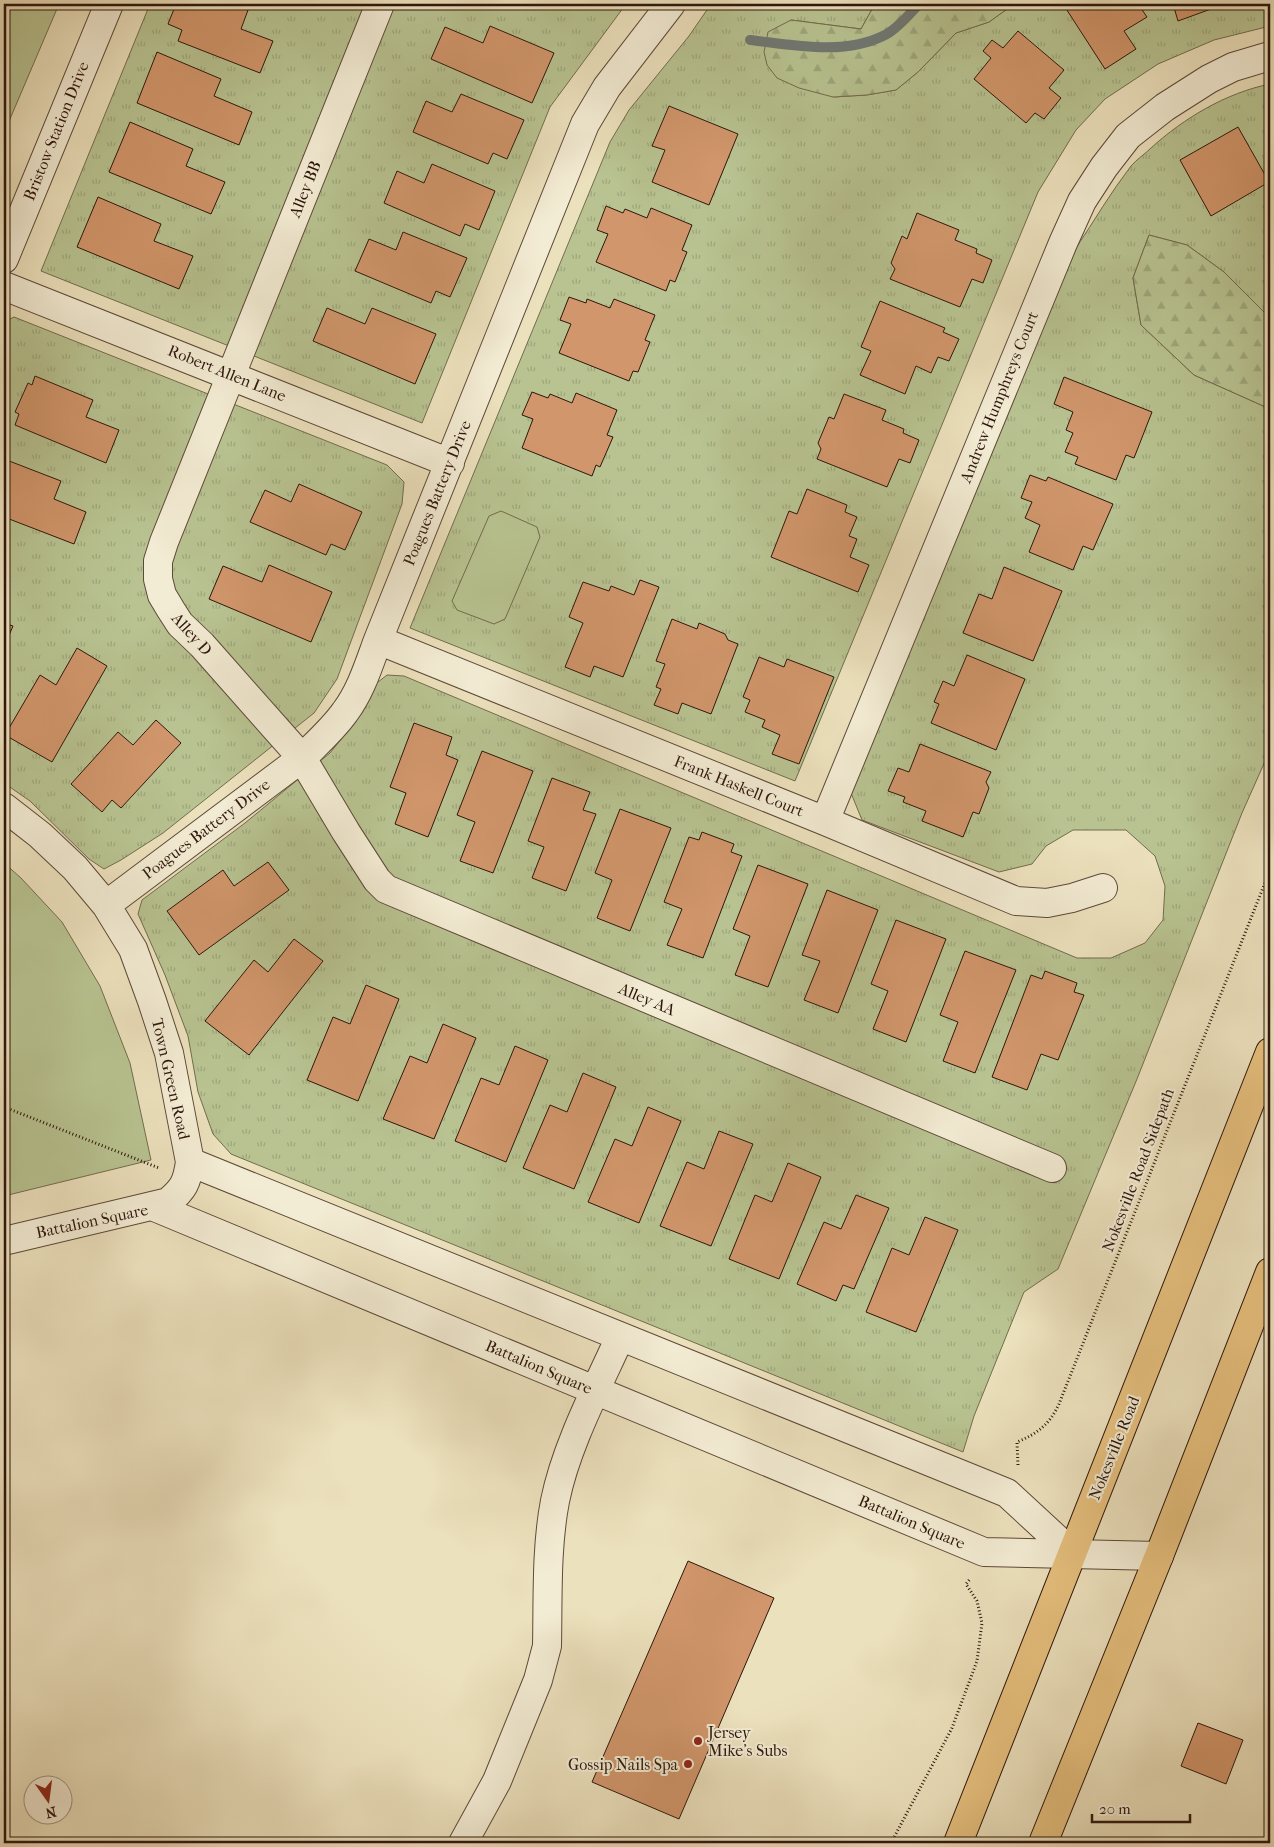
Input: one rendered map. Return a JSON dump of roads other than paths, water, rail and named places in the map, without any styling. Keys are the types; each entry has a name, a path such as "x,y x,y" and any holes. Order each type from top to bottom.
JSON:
{"highway":[{"name":"Nokesville Road","path":"958,1843 1270,1052"},
{"path":"1043,1843 1159,1556 1270,1272"}],"street":[{"name":"Bristow Station Drive","path":"4,259 108,4"},
{"name":"Alley BB","path":"231,374 380,4"},
{"name":"Poagues Battery Drive","path":"106,905 302,758 346,711 359,688 585,124 606,88 671,4"},
{"name":"Andrew Humphreys Court","path":"825,821 1055,261 1082,202 1104,167 1128,136 1164,107 1233,67 1270,56"},
{"name":"Robert Allen Lane","path":"4,286 231,374 450,463"},
{"name":"Alley D","path":"231,374 164,542 158,561 158,579 162,595 180,624 202,645 302,758"},
{"name":"Frank Haskell Court","path":"378,640 825,821 1016,901 1046,903 1072,898 1103,888"},
{"name":"Alley AA","path":"302,758 346,832 377,880 386,889 1052,1168"},
{"name":"Town Green Road","path":"4,808 40,835 75,868 106,905 133,949 169,1053 188,1171"},
{"path":"152,1206 168,1202 181,1192 188,1171 620,1337 1007,1493 1073,1554"},
{"name":"Battalion Square","path":"4,1241 152,1206 984,1552 1159,1556"},
{"path":"463,1843 498,1781 538,1680 548,1646 549,1543 555,1500 566,1460 620,1337"}],"waterway":[{"path":"750,40 818,47 853,45 889,33 919,4"}],"place":[{"name":"Jersey Mike's Subs","path":"698,1741"},
{"name":"Gossip Nails Spa","path":"688,1764"}]}
